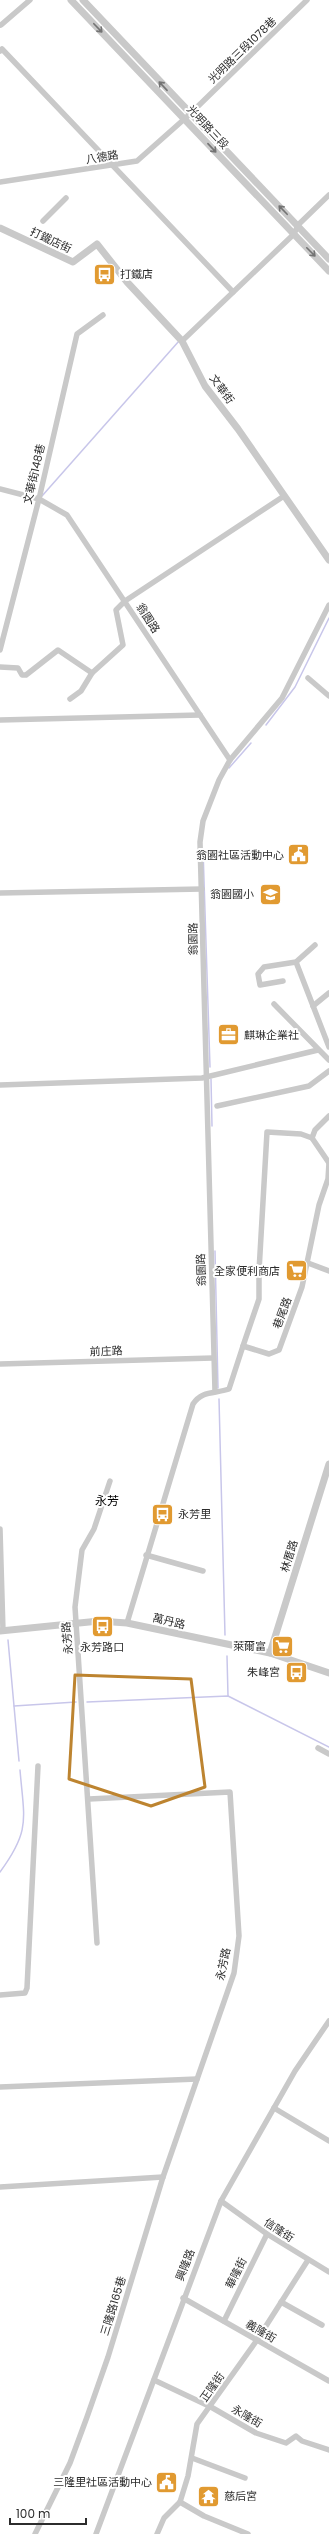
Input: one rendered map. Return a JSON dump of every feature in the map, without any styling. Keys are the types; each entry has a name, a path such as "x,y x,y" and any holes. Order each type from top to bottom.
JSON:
{"street":[{"path":"1,25 30,0"},
{"name":"光明路三段","path":"71,0 298,226 329,259"},
{"name":"光明路三段","path":"83,0 294,234 329,270"},
{"name":"光明路三段1078巷","path":"188,117 308,0"},
{"path":"0,51 2,50 231,290"},
{"name":"八德路","path":"0,182 137,161 188,117"},
{"path":"181,340 231,290 294,234 298,226 329,195"},
{"path":"43,221 66,198"},
{"name":"打鐵店街","path":"0,228 73,262 90,248"},
{"name":"文華街","path":"90,248 97,244 127,282 181,340 205,386 329,560"},
{"name":"文華街148巷","path":"0,650 39,497 77,334 103,315"},
{"name":"翁園路","path":"0,489 39,497 67,515 125,600 230,760"},
{"path":"70,699 82,691 92,673 123,645 116,610 125,600 284,496"},
{"name":"翁園路","path":"215,1391 200,842 202,821 210,798 230,760 282,698 329,605"},
{"path":"0,667 18,668 22,675 26,675 58,650 92,673"},
{"path":"308,678 329,696"},
{"path":"0,720 200,715"},
{"path":"0,893 202,889"},
{"path":"283,981 260,985 258,974 264,967 296,962 314,945"},
{"path":"296,962 329,1047"},
{"path":"314,1006 329,993"},
{"path":"274,1004 329,1060"},
{"path":"0,1085 206,1076 318,1050"},
{"path":"217,1106 309,1086 329,1071"},
{"path":"312,1138 315,1130 329,1116"},
{"path":"127,1623 146,1555 193,1404 201,1396 215,1391 225,1391 231,1386 260,1293 259,1271 267,1132 301,1134 312,1138 329,1163"},
{"name":"巷尾路","path":"243,1346 269,1354 279,1350 308,1263 319,1205 328,1179 329,1163"},
{"path":"308,1263 329,1271"},
{"name":"前庄路","path":"0,1364 213,1358"},
{"name":"林厝路","path":"270,1653 329,1464"},
{"name":"永芳路","path":"97,1943 89,1799 76,1624 76,1592 82,1550 94,1529 110,1481"},
{"path":"0,1529 2,1631"},
{"path":"146,1555 203,1571"},
{"name":"萬丹路","path":"2,1631 99,1621 127,1623 270,1653 329,1673"},
{"path":"318,1748 329,1754"},
{"path":"0,1995 25,1993 27,1988 38,1766"},
{"name":"永芳路","path":"89,1799 224,1791 231,1795 239,1936 234,1973 197,2079"},
{"name":"興隆路","path":"96,2534 183,2298 221,2201 303,2058 329,2021"},
{"path":"0,2087 197,2079"},
{"name":"三隆路165巷","path":"35,2534 70,2463 87,2417 108,2357 163,2177 197,2079"},
{"path":"274,2108 329,2141"},
{"path":"0,2187 163,2177"},
{"name":"信隆街","path":"221,2201 267,2234 329,2272"},
{"name":"華隆街","path":"224,2321 267,2234"},
{"name":"正隆街","path":"157,2534 160,2523 180,2502 192,2458 197,2424 211,2407 308,2260"},
{"name":"義隆街","path":"183,2298 329,2381"},
{"path":"281,2302 322,2324"},
{"name":"永隆街","path":"154,2380 211,2407 260,2435 286,2443 296,2436 302,2441 329,2450"},
{"path":"192,2458 245,2478"},
{"path":"180,2502 204,2516 248,2534"}],"highlighted area":[{"path":"75,1675 191,1679 205,1787 151,1806 69,1779"}],"waterway":[{"path":"42,496 179,341"},
{"path":"266,725 295,687 329,618"},
{"path":"229,768 251,743"},
{"path":"203,849 210,1067"},
{"path":"211,1079 212,1126"},
{"path":"215,1251 218,1388"},
{"path":"219,1399 225,1635"},
{"path":"8,1640 19,1761"},
{"path":"227,1656 228,1696"},
{"path":"87,1702 228,1696 329,1747"},
{"path":"14,1706 76,1702"},
{"path":"0,1872 17,1845 23,1824 24,1813 20,1770"}],"place":[{"name":"打鐵店","path":"105,274"},
{"name":"翁園社區活動中心","path":"299,855"},
{"name":"翁園國小","path":"270,894"},
{"name":"麒琳企業社","path":"229,1035"},
{"name":"全家便利商店","path":"296,1271"},
{"name":"永芳里","path":"163,1514"},
{"name":"永芳路口","path":"102,1627"},
{"name":"萊爾富","path":"282,1646"},
{"name":"朱峰宮","path":"296,1672"},
{"name":"三隆里社區活動中心","path":"167,2482"},
{"name":"慈后宮","path":"209,2496"}],"district":[{"name":"永芳","path":"107,1501"}]}
